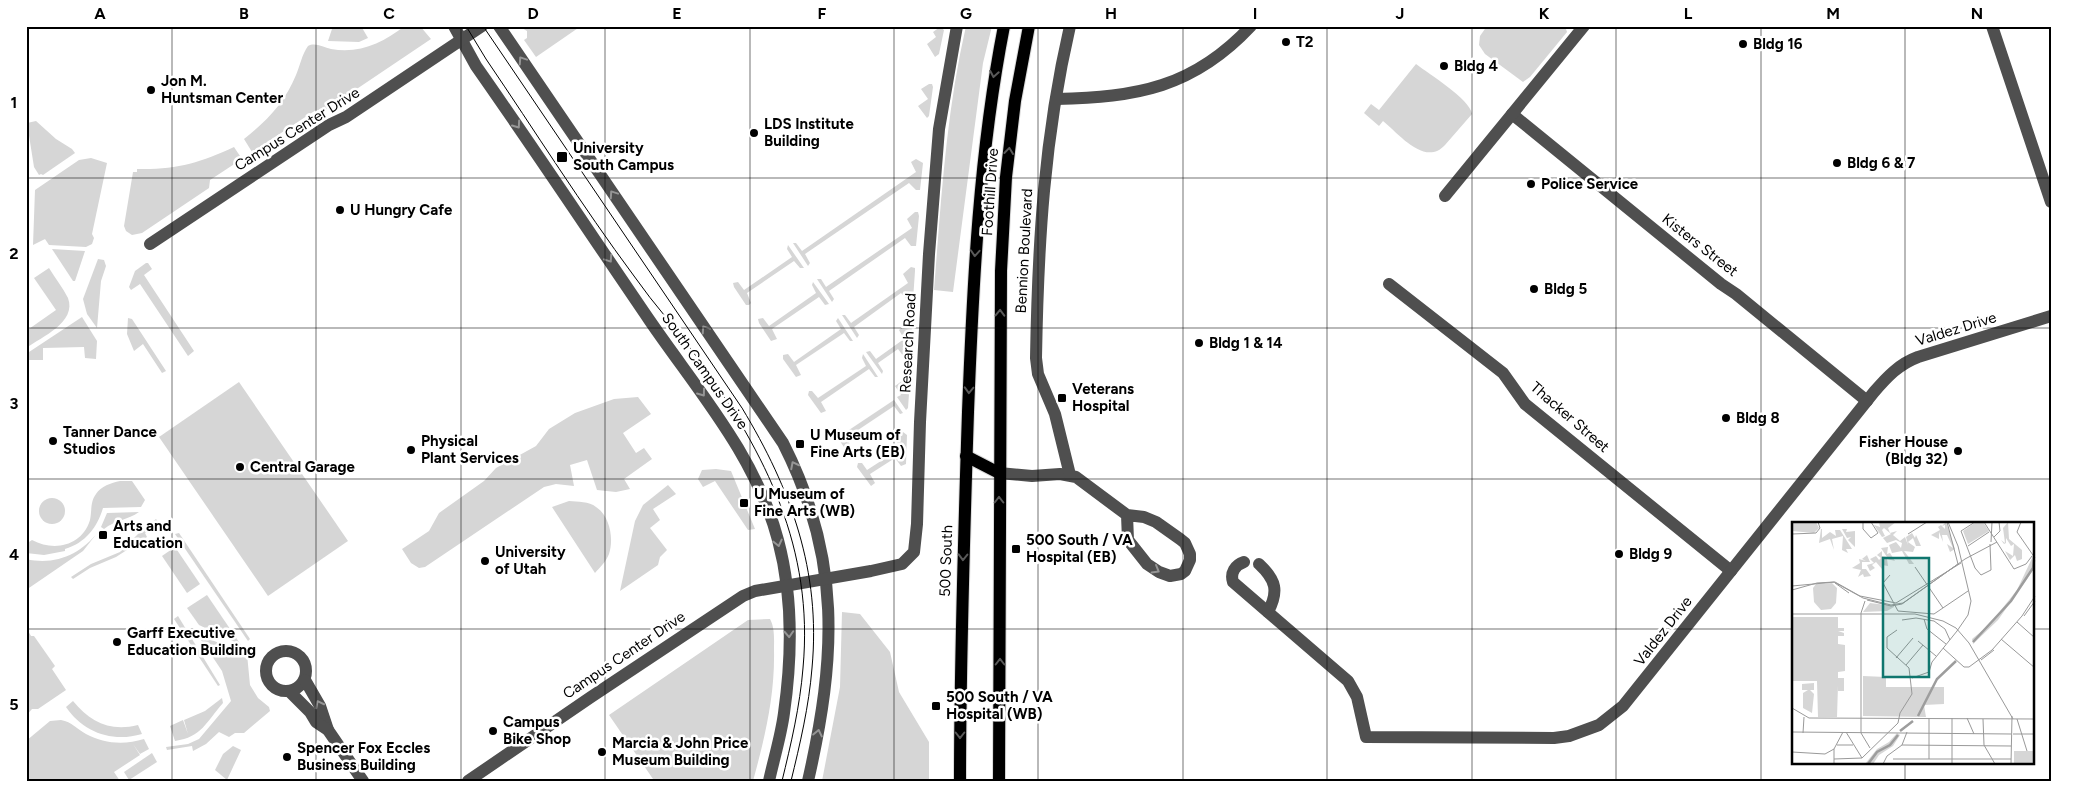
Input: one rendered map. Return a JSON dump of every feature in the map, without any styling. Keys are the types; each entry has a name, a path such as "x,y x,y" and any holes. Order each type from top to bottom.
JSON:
{"main road":[{"name":"Foothill Drive","path":"971,342 974,256 980,186 987,120 1004,26"},
{"name":"Foothill Drive","path":"999,474 1001,271 1006,176 1015,101 1029,26"},
{"name":"500 South","path":"960,781 961,616 971,342"},
{"path":"966,456 999,474 1000,781"}],"street":[{"name":"South Campus Drive","path":"454,26 476,66 651,322 730,433 748,462 778,540 787,585 790,645 788,681 784,716 769,781"},
{"name":"Campus Center Drive","path":"150,244 329,124 346,117 482,26"},
{"name":"South Campus Drive","path":"499,26 783,443 799,475 823,554 829,640 828,673 822,717 808,781"},
{"name":"Research Road","path":"810,581 902,564 914,552 917,524 920,422 929,254 939,129 957,26"},
{"name":"Bennion Boulevard","path":"1070,26 1044,174 1040,228 1036,358 1038,374 1054,414 1070,475"},
{"path":"1056,99 1114,96 1167,84 1208,64 1232,46 1251,26"},
{"path":"1445,196 1584,26"},
{"path":"1992,26 2051,202"},
{"name":"Kisters Street","path":"1512,114 1867,401"},
{"name":"Thacker Street","path":"1390,284 1503,373 1525,404 1731,571"},
{"name":"Valdez Drive","path":"1244,562 1233,570 1231,576 1233,582 1348,681 1357,697 1366,737 1554,738 1569,736 1599,725 1624,706 1892,372 1908,361 2050,315"},
{"path":"999,474 1032,476 1070,475 1099,493 1127,516 1144,517 1156,522 1185,543 1190,554 1186,571 1170,576 1147,564 1128,540 1127,516"},
{"path":"1260,564 1272,577 1275,586 1273,602 1268,612"},
{"name":"Campus Center Drive","path":"468,781 728,605 755,591 810,581"},
{"path":"289,692 298,688 305,680 306,665 301,656 292,651 281,651 272,656 266,665 266,676 271,685 279,690 289,692 310,712 316,722 328,730"},
{"path":"305,680 320,706 328,730 363,781"}],"shaded area":[{"path":"333,26 361,26 368,38 359,42 328,41"},
{"path":"405,26 420,26 431,39 324,111 316,110 252,152 244,139 268,118 281,102 292,85 308,46 316,45 331,49 352,50 379,42"},
{"path":"523,26 581,26 536,57 524,40 527,38 527,31 522,28"},
{"path":"966,26 992,26 983,63 953,292 934,290 949,125"},
{"path":"1487,26 1565,26 1567,32 1530,77 1523,82 1485,54 1479,45 1480,36"},
{"path":"940,27 944,30 939,54 935,57 927,44 936,37 933,32"},
{"path":"1416,64 1457,94 1470,108 1472,114 1445,145 1437,151 1421,151 1404,140 1383,121 1379,126 1364,113 1371,104 1379,110"},
{"path":"932,84 933,87 929,116 927,118 918,106 928,99 921,89"},
{"path":"36,121 75,153 43,175 39,175 34,167 27,123"},
{"path":"234,147 242,159 210,180 209,188 142,233 132,235 126,231 124,226 133,172 137,172 137,169 175,167 210,157"},
{"path":"91,158 107,163 92,234 94,238 92,244 86,247 49,245 45,239 33,245 35,190 79,160"},
{"path":"916,159 923,163 920,190 916,190 909,183 805,254 810,263 808,266 793,243 796,243 802,251 916,172 911,162"},
{"path":"915,212 918,212 919,216 916,246 911,246 905,238 829,291 834,299 832,302 817,279 821,279 826,287 912,228 907,219"},
{"path":"788,245 804,268 800,268 794,261 747,293 751,303 746,305 733,283 738,282 744,290 792,257 787,249"},
{"path":"52,249 85,251 75,281 73,281"},
{"path":"98,259 104,260 106,266 101,281 97,328 87,314 83,299"},
{"path":"146,263 152,269 144,275 194,351 188,356 140,284 131,290 129,287 135,271"},
{"path":"911,267 915,268 913,300 908,301 901,293 854,327 859,335 857,338 842,315 845,315 851,323 908,283 903,274"},
{"path":"49,268 68,298 69,307 67,314 63,321 49,334 26,348 26,331 56,310 34,278"},
{"path":"813,282 829,304 825,305 819,297 772,329 777,339 771,341 758,319 763,318 769,326 816,293 812,285"},
{"path":"82,317 97,341 96,359 85,358 84,347 43,348 43,360 26,360 26,354"},
{"path":"128,318 132,319 166,371 162,373 143,344 134,351 127,334"},
{"path":"838,318 853,341 850,341 844,333 796,365 801,375 796,377 783,359 783,355 788,354 794,362 841,329 836,321"},
{"path":"907,323 911,324 912,327 909,356 904,357 898,349 878,363 883,371 882,374 866,352 870,351 876,359 904,339 899,330"},
{"path":"863,354 878,377 875,377 869,369 821,402 826,411 821,413 808,395 809,391 812,391 818,398 866,366 862,358"},
{"path":"906,378 910,380 908,408 906,410 897,397 901,395 895,386"},
{"name":"Central Garage","path":"239,382 348,541 268,596 159,437"},
{"path":"638,397 651,414 623,433 636,453 644,448 652,459 624,479 630,489 616,492 597,490 587,460 570,465 574,486 556,484 544,487 425,567 419,568 411,563 402,549 429,531 439,513 484,481 496,468 536,446 549,429 575,413 614,399"},
{"path":"894,400 903,413 900,414 894,406 846,438 851,446 846,450 833,431 833,427 837,427 843,434"},
{"path":"903,432 907,435 906,464 901,466 895,458 870,474 875,483 871,486 857,467 858,463 862,463 867,470 901,448 895,439"},
{"path":"702,470 731,471 755,529 748,530 715,481 703,487 698,479"},
{"path":"120,481 132,481 145,500 141,507 103,508 94,528 79,543 65,549 65,551 44,555 26,553 26,544 32,540 40,544 58,546 74,541 81,536 90,520 92,503 98,491 103,487"},
{"path":"668,485 676,494 653,509 660,520 650,528 667,550 660,557 658,565 620,591 635,521 643,505"},
{"path":"52,498 61,502 65,511 61,520 52,524 43,520 39,511 43,502"},
{"path":"569,501 593,505 601,511 608,522 611,535 609,554 605,562 595,573 552,507"},
{"path":"139,512 104,529 101,527 107,513"},
{"path":"156,519 159,523 145,533 147,537 116,557 90,568 73,579 71,577 91,564 120,552"},
{"path":"98,532 83,551 26,590 26,559 47,561 66,556 84,546"},
{"path":"179,533 250,639 248,641 175,534"},
{"path":"175,547 200,584 187,593 162,556"},
{"path":"207,595 241,645 199,625 187,608"},
{"path":"842,612 860,614 890,652 899,692 929,742 929,781 822,781 840,687"},
{"path":"178,616 220,685 218,686 174,619"},
{"path":"770,619 774,638 773,684 765,732 753,781 651,781 653,779 609,715 748,620"},
{"path":"26,623 31,636 34,636 55,666 52,669 66,690 38,709 32,709 26,716"},
{"path":"204,637 247,654 250,685 258,698 269,707 270,711 244,733 235,733 229,737 219,732 206,744 193,751 192,746 167,750 166,747 188,744 199,739 231,701 222,671 212,656 216,653 210,645 206,647 201,640"},
{"path":"222,698 223,703 203,728 192,736 175,741 170,726 183,720 188,734 184,720 205,711"},
{"path":"73,701 86,715 101,724 118,727 138,725 142,734 120,737 109,736 90,729 73,716 66,707"},
{"path":"61,720 93,737 107,742 122,743 144,739 149,749 140,754 133,744 140,755 114,772 120,781 26,781 26,741 50,721"},
{"path":"233,746 241,750 227,780 215,770 223,754"},
{"path":"152,753 157,762 129,780 124,772"}],"tram line":[{"path":"466,26 596,223 642,287 691,349 723,395 764,467 780,505 793,543 801,583 804,624 800,696 782,781"},
{"path":"483,26 742,408 775,469 788,500 807,564 814,632 809,696 791,781"}],"place":[{"name":"T2","path":"1286,42"},
{"name":"Bldg 16","path":"1743,44"},
{"name":"Bldg 4","path":"1444,66"},
{"name":"Jon M. Huntsman Center","path":"151,90"},
{"name":"LDS Institute Building","path":"754,133"},
{"name":"University South Campus","path":"562,157"},
{"name":"Bldg 6 & 7","path":"1837,163"},
{"name":"Police Service","path":"1531,184"},
{"name":"U Hungry Cafe","path":"340,210"},
{"name":"Bldg 5","path":"1534,289"},
{"name":"Bldg 1 & 14","path":"1199,343"},
{"name":"Veterans Hospital","path":"1062,398"},
{"name":"Bldg 8","path":"1726,418"},
{"name":"Tanner Dance Studios","path":"53,441"},
{"name":"U Museum of Fine Arts (EB)","path":"800,444"},
{"name":"Physical Plant Services","path":"411,450"},
{"name":"Fisher House (Bldg 32)","path":"1958,451"},
{"name":"Central Garage","path":"240,467"},
{"name":"U Museum of Fine Arts (WB)","path":"744,503"},
{"name":"Arts and Education","path":"103,535"},
{"name":"500 South / VA Hospital (EB)","path":"1016,549"},
{"name":"Bldg 9","path":"1619,554"},
{"name":"University of Utah","path":"485,561"},
{"name":"Garff Executive Education Building","path":"117,642"},
{"name":"500 South / VA Hospital (WB)","path":"936,706"},
{"name":"Campus Bike Shop","path":"493,731"},
{"name":"Marcia & John Price Museum Building","path":"602,752"},
{"name":"Spencer Fox Eccles Business Building","path":"287,757"}]}
